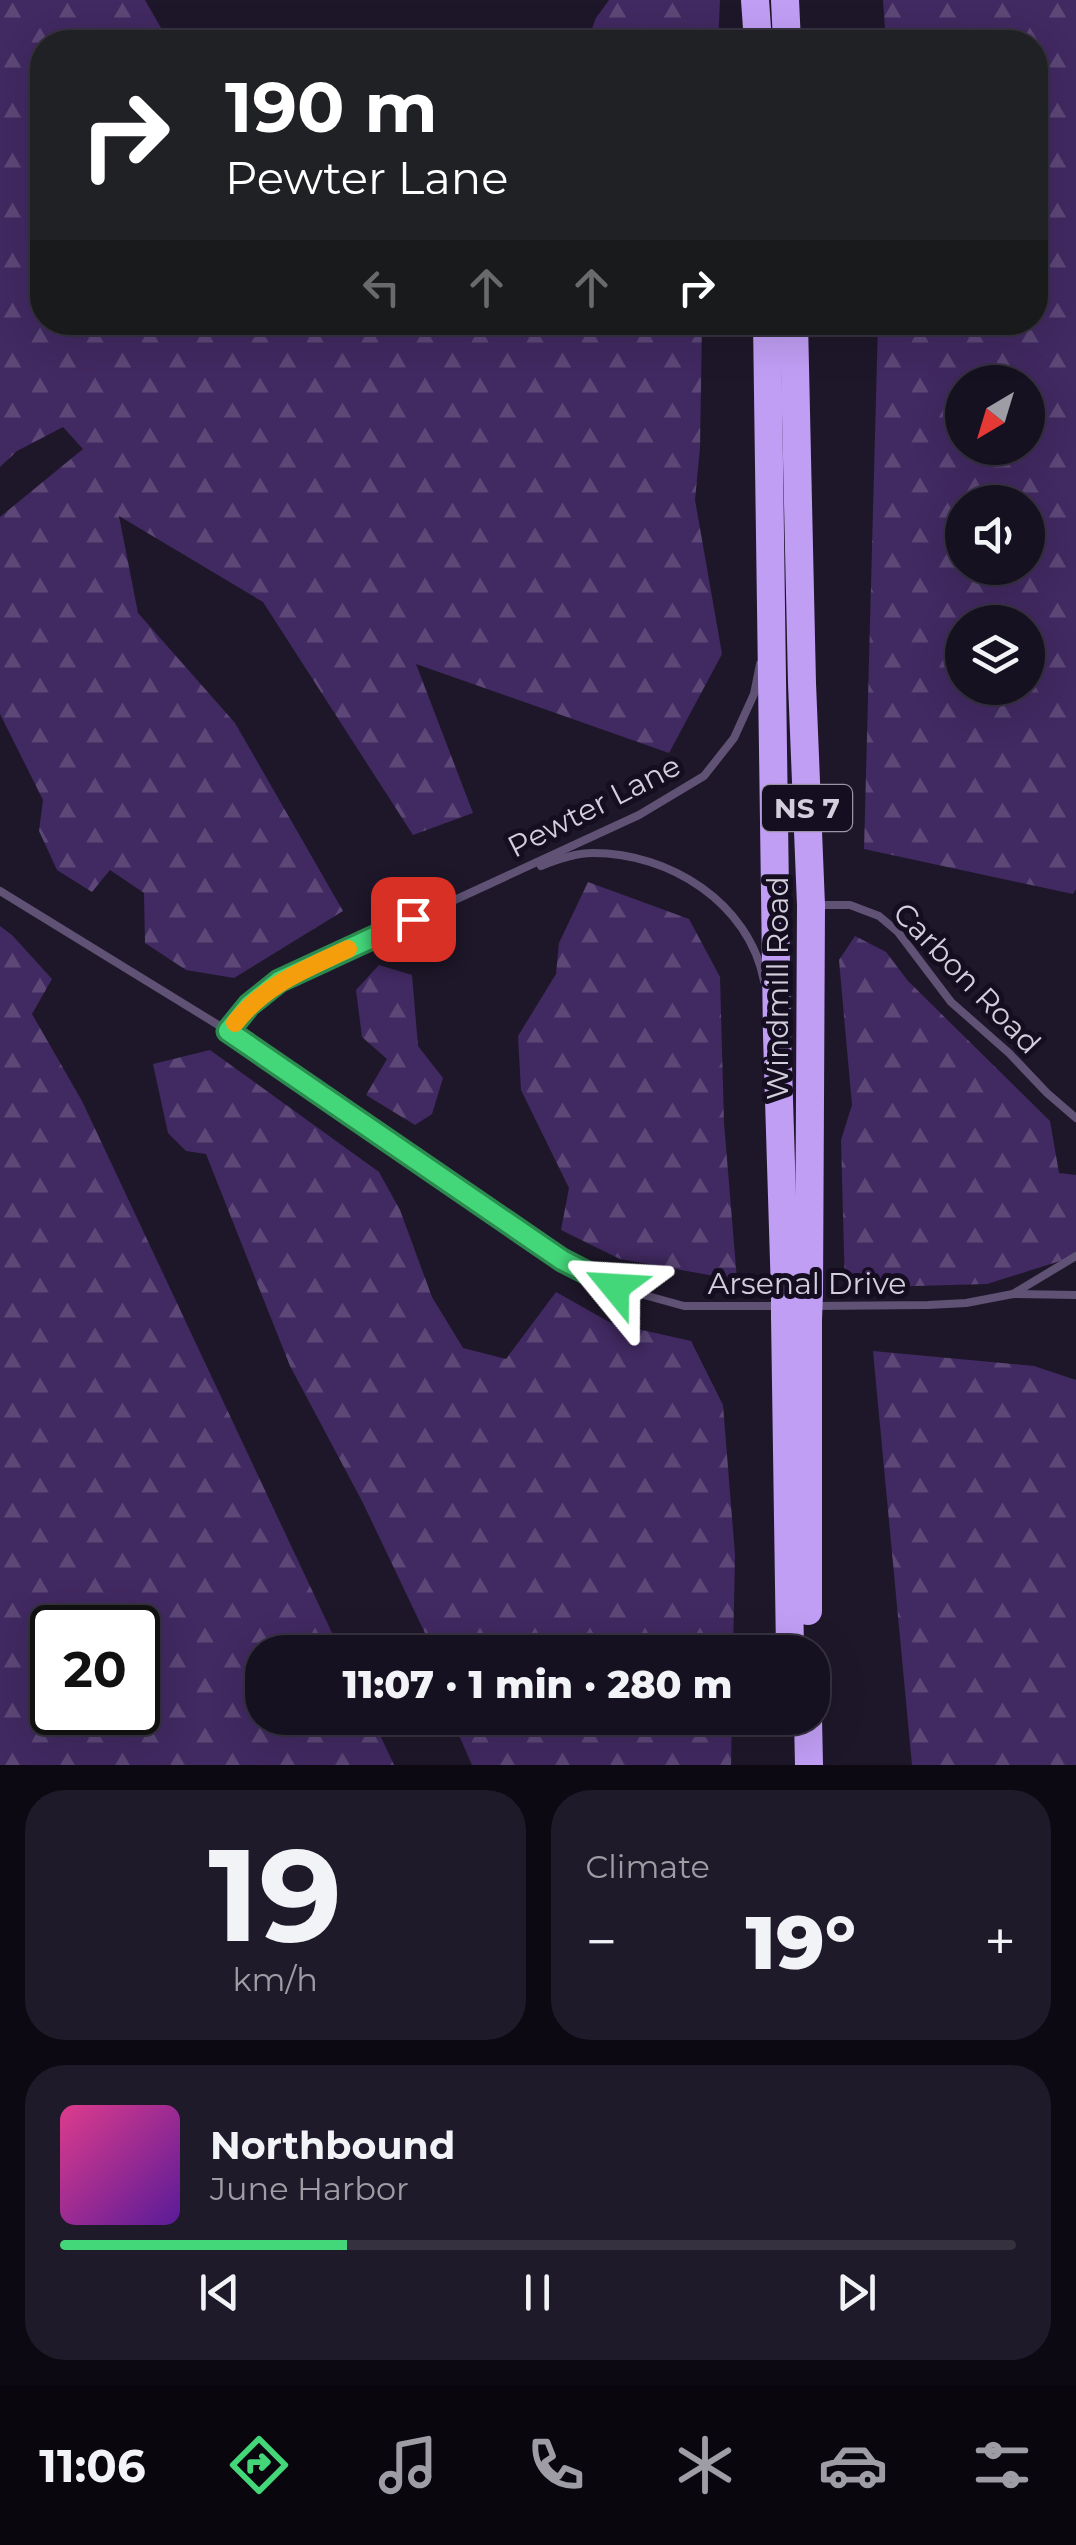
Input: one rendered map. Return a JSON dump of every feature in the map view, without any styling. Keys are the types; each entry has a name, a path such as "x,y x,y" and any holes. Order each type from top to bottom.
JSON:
{"highway":[{"path":"756,0 757,30"},
{"path":"785,0 786,30"},
{"name":"Windmill Road","path":"767,335 780,1142 797,1306 807,1635"},
{"name":"Windmill Road","path":"790,1635 811,905 802,702 794,335"},
{"path":"791,1735 792,1765"},
{"path":"808,1735 809,1765"}],"lane":[{"name":"Pewter Lane","path":"228,1031 249,1005 279,981 638,815 704,776 734,738 754,694 764,631 764,497 769,464"},
{"name":"Pewter Lane","path":"480,887 590,852 663,865 697,883 718,900 745,931 760,960 768,1004 780,1142"},
{"name":"Arsenal Drive","path":"0,892 228,1031 562,1260 615,1287 684,1306 928,1306 1013,1294 1076,1295"},
{"name":"Carbon Road","path":"811,905 850,905 879,916 898,932 951,1002 1010,1052 1076,1118"},
{"name":"Arsenal Drive","path":"1013,1294 1076,1256"}],"green space":[{"path":"0,0 145,0 162,30 30,30 30,335 702,335 695,500 722,654 669,753 416,664 473,813 413,835 263,602 119,516 138,613 235,723 343,911 234,978 186,970 145,943 144,893 110,870 92,892 57,870 39,831 43,800 0,714 0,517 83,449 63,427 17,451 0,467"},
{"path":"609,0 720,0 719,30 592,30"},
{"path":"883,0 1076,0 1073,894 864,849 878,335 1048,335 1048,30 885,30"},
{"path":"588,882 689,919 720,977 724,1123 737,1280 620,1259 561,1230 569,1188 521,1090 518,1036 556,974 559,943"},
{"path":"0,926 52,979 32,1014 82,1101 333,1635 245,1635 245,1735 380,1735 394,1765 0,1765"},
{"path":"855,936 886,952 908,981 1050,1121 1059,1173 1076,1175 1076,1256 987,1284 845,1288 841,1140 852,1105 839,960"},
{"path":"379,965 412,975 418,1046 443,1078 432,1114 415,1125 366,1095 387,1059 362,1037 356,990"},
{"path":"210,1050 379,1172 400,1210 432,1297 463,1348 506,1359 556,1292 611,1323 691,1341 723,1405 735,1555 733,1635 426,1635 363,1503 290,1366 206,1154 186,1151 168,1133 153,1064"},
{"path":"873,1351 1034,1366 1076,1380 1076,1765 912,1765"},
{"path":"459,1735 732,1735 731,1765 472,1765"}],"slow traffic":[{"path":"235,1023 249,1005 279,981 348,949"}],"route":[{"path":"413,919 279,981 249,1005 228,1031 562,1260 615,1287"}]}
